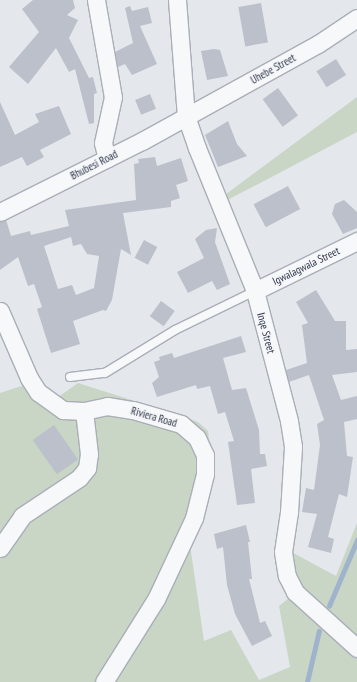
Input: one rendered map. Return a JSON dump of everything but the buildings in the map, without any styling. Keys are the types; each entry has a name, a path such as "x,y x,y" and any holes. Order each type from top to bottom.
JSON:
{"street":[{"path":"96,0 113,97 102,143 107,159"},
{"name":"Inqe Street","path":"177,0 186,116 196,148 255,291 293,447 290,512 283,552 287,576 295,592 357,648"},
{"name":"Uhebe Street","path":"186,116 318,44 357,18"},
{"name":"Bhubesi Road","path":"0,212 107,159 186,116"},
{"name":"Igwalagwala Street","path":"255,291 357,241"},
{"name":"Riviera Road","path":"0,311 23,364 38,392 50,403 63,410 84,411 107,406 133,410 181,424 198,438 205,455 205,474 194,518 156,598 104,682"},
{"path":"0,548 22,516 79,478 87,468 89,454 84,411"}],"lane":[{"path":"70,377 105,373 175,330 255,291"}],"green space":[{"path":"357,97 357,132 220,204 218,200"},
{"path":"34,382 51,402 78,383 182,416 198,422 208,431 213,470 189,538 204,641 231,630 259,680 290,667 279,606 296,592 284,548 336,576 357,523 357,682 0,682 0,393"}],"waterway":[{"path":"329,606 357,540"},
{"path":"307,682 319,631"}]}
